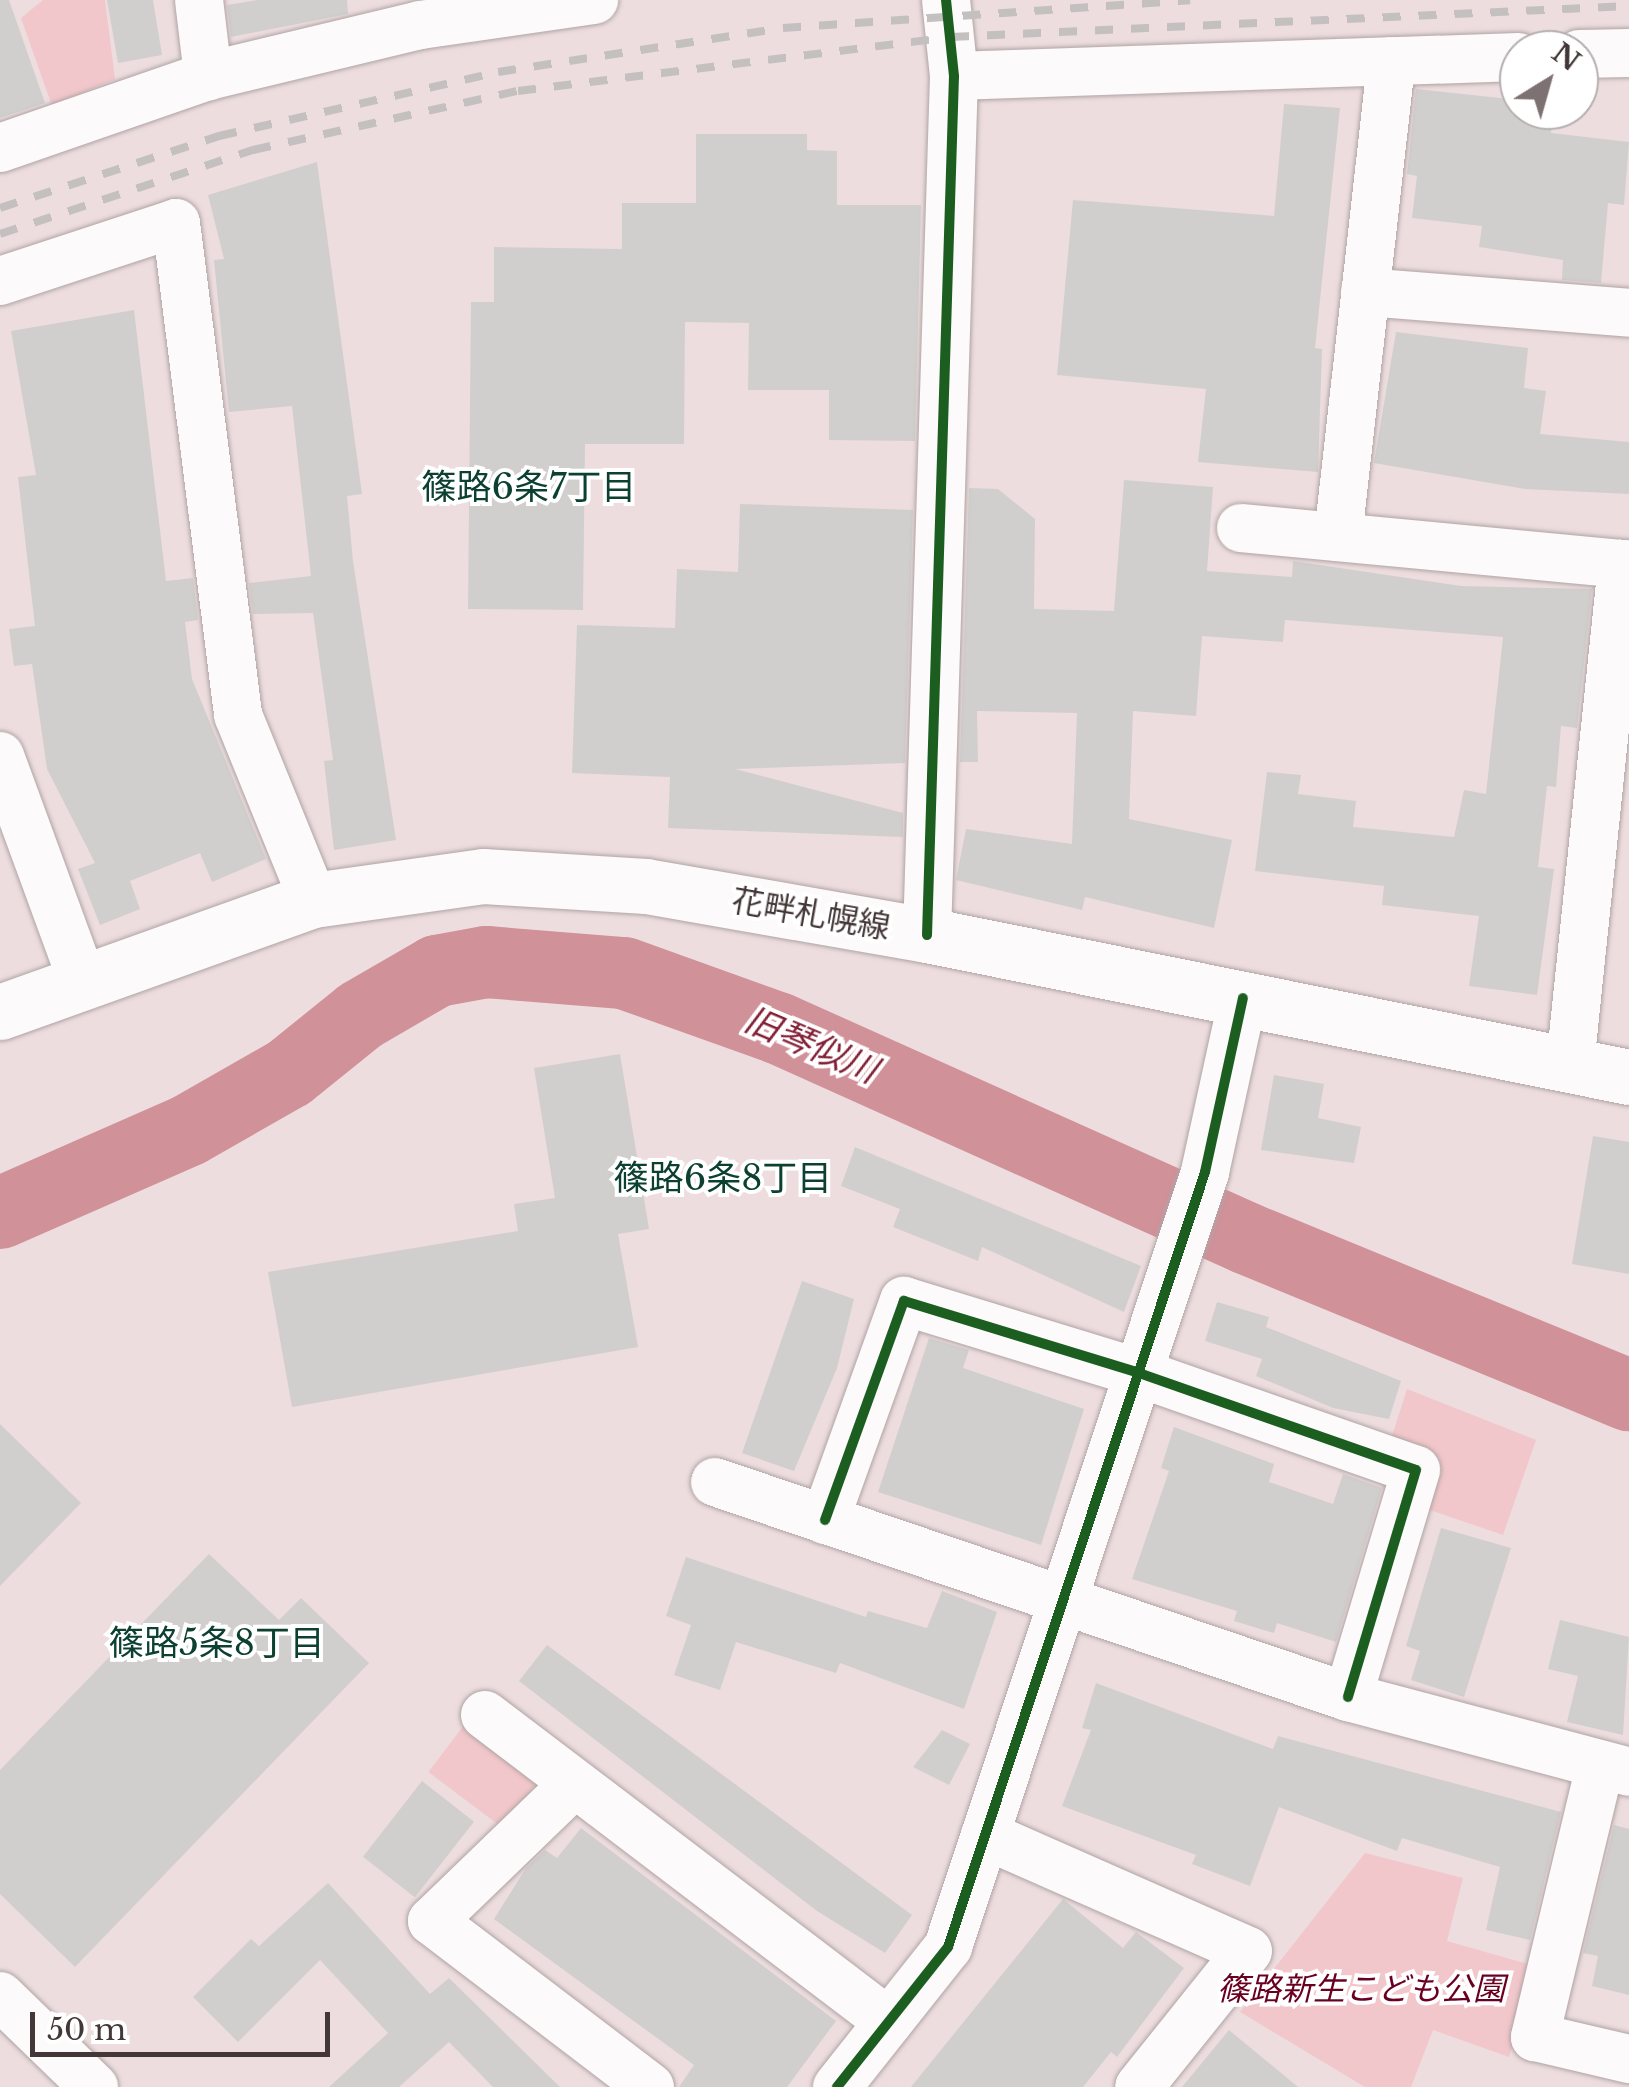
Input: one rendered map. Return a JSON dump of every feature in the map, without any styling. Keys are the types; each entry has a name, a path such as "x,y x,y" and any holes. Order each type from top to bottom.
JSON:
{"main road":[{"name":"花畔札幌線","path":"0,1012 313,900 501,877 646,886 927,934 1629,1076"}],"street":[{"path":"199,0 208,76"},
{"path":"0,148 208,76 419,13 594,0"},
{"path":"927,934 954,76 946,0"},
{"path":"1599,54 1629,53"},
{"path":"954,76 1499,57"},
{"path":"1338,537 1391,61"},
{"path":"0,281 176,223 238,715 313,900"},
{"path":"1365,292 1629,314"},
{"path":"1241,528 1625,564 1570,1065"},
{"path":"0,756 83,983"},
{"path":"837,2087 948,1947 1205,1172 1243,998"},
{"path":"825,1520 904,1301 1139,1373 1416,1470 1348,1697"},
{"path":"714,1482 1062,1604 1348,1697 1614,1769 1535,2037 1629,2059"},
{"path":"485,1715 888,2022"},
{"path":"573,1785 432,1920 650,2087"},
{"path":"985,1835 1248,1952 1140,2087"},
{"path":"0,1996 94,2087"}],"green space":[{"path":"43,0 105,0 115,79 52,106 21,18"},
{"path":"1407,1389 1536,1440 1503,1535 1424,1508 1438,1458 1391,1439"},
{"path":"464,1725 538,1781 503,1828 428,1772"},
{"name":"篠路新生こども公園","path":"1365,1853 1463,1878 1447,1941 1535,1966 1509,2057 1433,2030 1411,2087 1365,2087 1240,2012"}],"building":[{"path":"0,0 9,0 45,103 0,118"},
{"path":"107,0 153,0 162,55 118,63"},
{"path":"258,0 347,0 348,14 231,37 227,5"},
{"path":"1416,89 1499,98 1499,130 1552,130 1551,133 1629,142 1624,205 1608,203 1601,283 1562,280 1563,260 1479,247 1482,226 1412,218 1417,176 1407,174"},
{"path":"1284,104 1340,108 1315,348 1322,349 1318,472 1198,462 1206,389 1057,375 1073,200 1274,216"},
{"path":"696,134 807,134 807,150 837,151 837,205 921,205 915,441 829,440 829,390 748,390 749,323 685,322 684,444 585,444 583,610 468,609 471,302 494,302 494,247 622,249 622,203 696,203"},
{"path":"317,162 362,494 347,496 353,561 396,840 334,850 324,761 333,760 313,613 253,614 249,583 311,576 292,406 229,412 214,260 224,259 208,195"},
{"path":"134,310 166,581 193,578 198,620 185,622 192,679 266,859 212,882 200,853 130,881 140,909 100,925 78,869 95,863 47,769 32,664 14,666 9,629 35,626 18,477 36,475 11,331"},
{"path":"1396,332 1528,348 1524,388 1546,391 1540,434 1629,442 1629,494 1525,489 1374,463"},
{"path":"1124,480 1213,487 1207,571 1292,577 1293,561 1461,586 1592,589 1577,728 1561,726 1556,787 1547,786 1538,867 1554,869 1537,995 1469,986 1479,916 1382,905 1384,886 1255,871 1267,772 1301,775 1298,794 1356,801 1353,827 1454,837 1464,790 1486,794 1503,637 1285,620 1283,642 1202,636 1196,716 1133,711 1129,819 1232,840 1214,928 1085,897 1082,910 956,880 966,829 1072,844 1077,713 977,711 978,762 960,762 969,488 998,489 1035,519 1034,609 1114,611"},
{"path":"740,504 913,510 905,763 735,769 903,813 903,837 668,828 670,777 572,773 577,625 675,628 677,569 738,572"},
{"path":"620,1054 649,1229 618,1234 638,1347 292,1407 268,1272 518,1231 514,1204 555,1198 534,1068"},
{"path":"1274,1075 1324,1084 1318,1118 1361,1127 1354,1163 1261,1150"},
{"path":"1593,1136 1629,1142 1629,1274 1572,1264"},
{"path":"855,1147 1141,1266 1124,1312 982,1247 978,1261 893,1227 900,1209 841,1186"},
{"path":"802,1281 854,1299 837,1368 794,1471 742,1453"},
{"path":"1217,1302 1269,1317 1266,1327 1401,1381 1389,1419 1333,1408 1256,1376 1262,1359 1205,1341"},
{"path":"929,1338 969,1350 963,1368 1084,1409 1041,1545 878,1492"},
{"path":"0,1424 81,1503 0,1586"},
{"path":"1174,1427 1274,1464 1269,1482 1333,1504 1343,1474 1382,1488 1336,1642 1277,1623 1274,1633 1234,1621 1237,1611 1132,1579 1169,1471 1161,1468"},
{"path":"1441,1528 1511,1548 1464,1697 1411,1680 1420,1651 1406,1646"},
{"path":"209,1554 279,1620 301,1598 369,1663 75,1967 0,1894 0,1770"},
{"path":"686,1557 866,1617 868,1611 927,1628 942,1591 997,1612 964,1709 840,1663 836,1673 736,1642 720,1690 674,1675 691,1625 666,1616"},
{"path":"1560,1620 1629,1637 1623,1735 1567,1722 1578,1676 1548,1669"},
{"path":"547,1645 912,1915 885,1953 817,1911 519,1681"},
{"path":"1096,1683 1273,1749 1278,1736 1561,1812 1530,1940 1486,1930 1500,1867 1402,1838 1397,1851 1279,1807 1250,1886 1192,1864 1196,1855 1062,1806 1091,1730 1082,1728"},
{"path":"942,1730 970,1744 949,1785 913,1767"},
{"path":"422,1781 474,1822 415,1897 363,1857"},
{"path":"1614,1825 1629,1829 1629,1995 1592,1986 1598,1956 1583,1953"},
{"path":"581,1828 836,2021 787,2087 679,2087 694,2065 494,1919 526,1868 545,1850 557,1858"},
{"path":"328,1883 430,1994 449,1978 560,2087 493,2087 449,2042 399,2087 329,2087 388,2033 320,1960 238,2042 193,1997 251,1939 259,1946"},
{"path":"1063,1899 1123,1948 1136,1932 1184,1968 1117,2057 1111,2052 1083,2087 911,2087"},
{"path":"1229,2030 1298,2087 1182,2087"}],"waterway":[{"name":"旧琴似川","path":"0,1213 189,1130 289,1073 361,1015 437,971 486,962 624,973 778,1028 1248,1239 1629,1395"}],"railway":[{"path":"0,208 219,136 498,72 783,28 1190,0"},
{"path":"0,234 253,150 518,91 951,37 1629,6"}],"cycle path":[{"path":"927,935 954,76 946,0"},
{"path":"837,2087 948,1947 1205,1172 1243,998"},
{"path":"825,1520 904,1301 1139,1373 1416,1470 1348,1697"}],"district":[{"name":"篠路6条7丁目","path":"529,487"},
{"name":"篠路6条8丁目","path":"723,1178"},
{"name":"篠路5条8丁目","path":"217,1643"}]}
